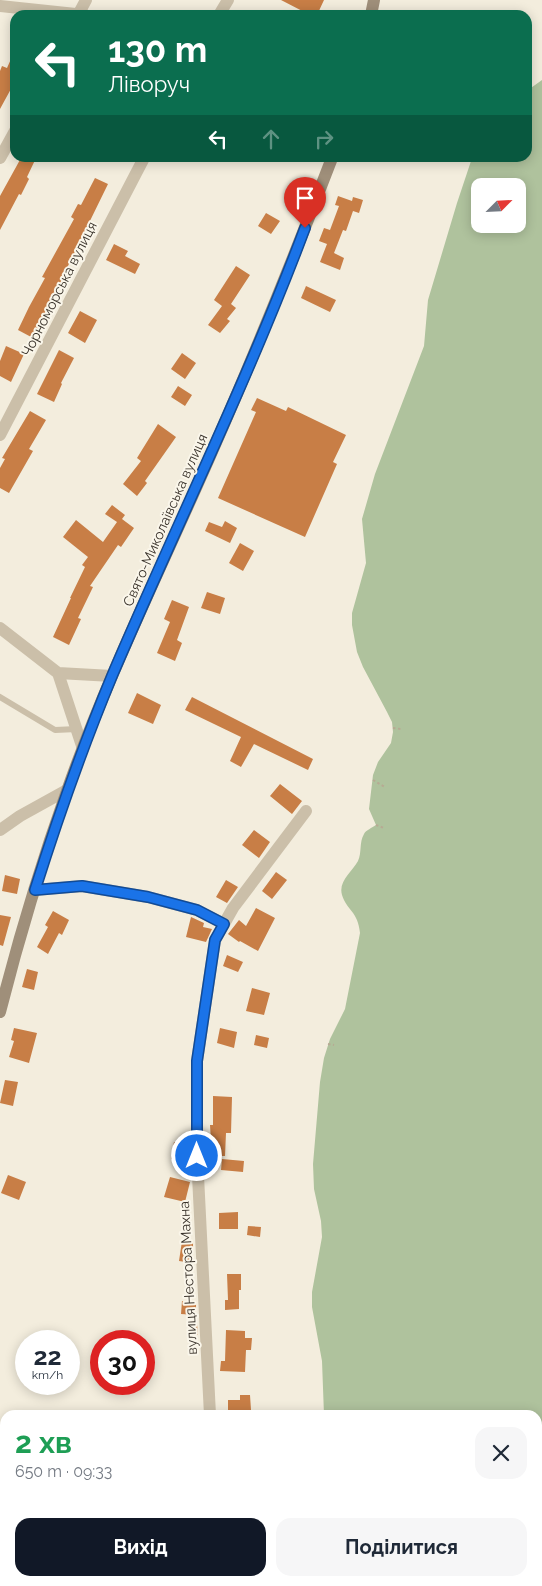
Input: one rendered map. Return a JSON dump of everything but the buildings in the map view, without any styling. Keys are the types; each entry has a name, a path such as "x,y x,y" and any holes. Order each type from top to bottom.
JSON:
{"street":[{"path":"0,6 36,10"},
{"path":"0,158 10,140"},
{"name":"Чорноморська вулиця","path":"0,435 142,162"},
{"name":"Свято-Миколаївська вулиця","path":"0,1012 20,935 67,790 112,676 215,446 292,263 330,162"},
{"path":"0,628 58,673 83,749"},
{"path":"58,673 112,676"},
{"path":"0,830 20,816 67,790"},
{"name":"вулиця Нестора Махна","path":"210,1410 197,1156 197,1061 215,940 233,908 306,811"},
{"path":"35,890 82,886 148,897 197,910 224,924"}],"lane":[{"path":"0,697 55,730 77,729"}],"path":[{"path":"393,728 401,729"},
{"path":"373,780 385,787"},
{"path":"376,825 384,828"},
{"path":"328,1044 334,1045"}],"green space":[{"path":"542,80 542,1410 324,1410 322,1361 312,1307 312,1292 322,1237 321,1221 314,1189 313,1164 320,1082 324,1058 330,1039 345,1009 360,933 357,920 344,900 341,890 344,881 358,861 364,834 376,825 369,809 373,775 378,762 391,743 393,732 392,722 357,652 352,625 352,613 366,563 362,519 375,474 424,346 428,300 471,162 532,162 532,87"}],"route":[{"path":"197,1156 197,1061 215,940 224,924 197,910 148,897 82,886 35,890 67,790 112,676 215,446 305,228"}]}
